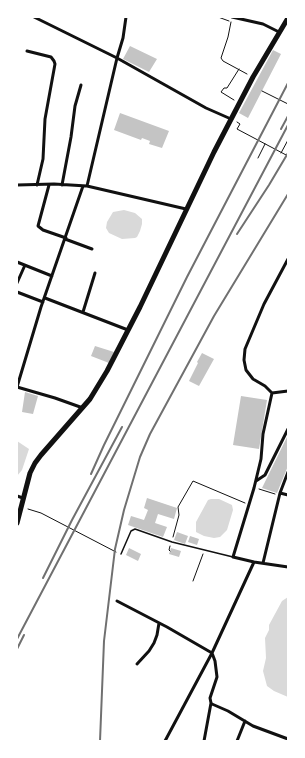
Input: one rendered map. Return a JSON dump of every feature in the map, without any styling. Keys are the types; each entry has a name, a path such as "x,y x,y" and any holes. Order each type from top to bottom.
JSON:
{"main road":[{"path":"17,523 30,474 35,463 83,408 107,371 231,119 253,77 288,18"}],"street":[{"path":"34,17 117,58 206,108 231,119"},
{"path":"83,408 17,387 52,276 85,186 123,38 126,17"},
{"path":"232,19 263,24 279,32"},
{"path":"27,51 51,57 55,64 45,119 42,159 37,185"},
{"path":"62,185 75,106 81,85"},
{"path":"49,184 38,226 42,230 92,249"},
{"path":"17,185 49,184 85,186 186,209"},
{"path":"272,393 265,386 253,379 246,370 244,360 245,349 264,304 288,259"},
{"path":"17,262 52,276"},
{"path":"17,283 24,265"},
{"path":"283,269 288,272"},
{"path":"83,312 95,273"},
{"path":"17,292 83,312 128,330"},
{"path":"272,393 288,390"},
{"path":"272,393 263,434 261,459 256,482 234,557 254,562 288,567"},
{"path":"256,482 265,475 288,429"},
{"path":"263,563 280,494 288,472"},
{"path":"280,494 288,495"},
{"path":"17,496 23,498"},
{"path":"165,741 212,653 254,562"},
{"path":"117,601 160,623 212,653 215,661 217,677 210,698 211,702 204,741"},
{"path":"137,664 154,643 160,623"},
{"path":"211,702 238,716 244,721 269,733 288,739"},
{"path":"237,741 244,721"}],"lane":[{"path":"121,554 131,531 134,529 172,542 234,557"}],"path":[{"path":"218,17 232,19 221,58 253,77"},
{"path":"239,69 227,88 224,88 222,92 240,104"},
{"path":"262,91 287,104 288,100"},
{"path":"240,124 237,129 288,156"},
{"path":"281,153 288,140"},
{"path":"258,158 265,144"},
{"path":"170,551 169,550 179,515 178,507 193,481 250,505"},
{"path":"254,488 280,494"},
{"path":"21,507 41,513 115,552"},
{"path":"193,581 204,550"}],"shaded area":[{"path":"124,210 135,213 142,219 140,231 135,238 122,239 109,233 106,228 107,222 113,212"},
{"path":"17,441 29,449 22,470 17,476"},
{"path":"219,499 232,505 233,510 227,530 220,537 214,538 204,536 196,532 196,522 208,500"},
{"path":"288,597 288,697 267,686 263,671 266,658 265,638 269,630 269,625 282,601"}],"building":[{"path":"130,46 157,59 149,72 123,59"},
{"path":"273,50 281,54 248,118 239,113"},
{"path":"120,113 169,131 162,148 149,144 150,141 142,138 141,140 114,130"},
{"path":"95,346 114,352 109,363 91,356"},
{"path":"202,353 214,359 199,386 189,381"},
{"path":"25,392 38,396 33,414 22,412"},
{"path":"241,396 267,400 259,449 233,445"},
{"path":"288,435 288,466 277,493 262,488"},
{"path":"147,498 177,508 174,519 158,514 155,523 167,527 163,537 128,525 131,516 144,520 148,510 144,508"},
{"path":"177,532 188,536 185,544 174,540"},
{"path":"190,536 199,539 197,545 188,542"},
{"path":"129,548 141,554 138,561 126,555"},
{"path":"171,548 181,551 179,557 169,554"}],"railway":[{"path":"91,474 187,277 288,83"},
{"path":"281,129 288,116"},
{"path":"17,639 288,125"},
{"path":"237,234 288,153"},
{"path":"100,741 104,641 115,549 124,510 140,457 150,434 214,316 288,194"},
{"path":"43,578 122,427"},
{"path":"17,649 24,635"}]}
